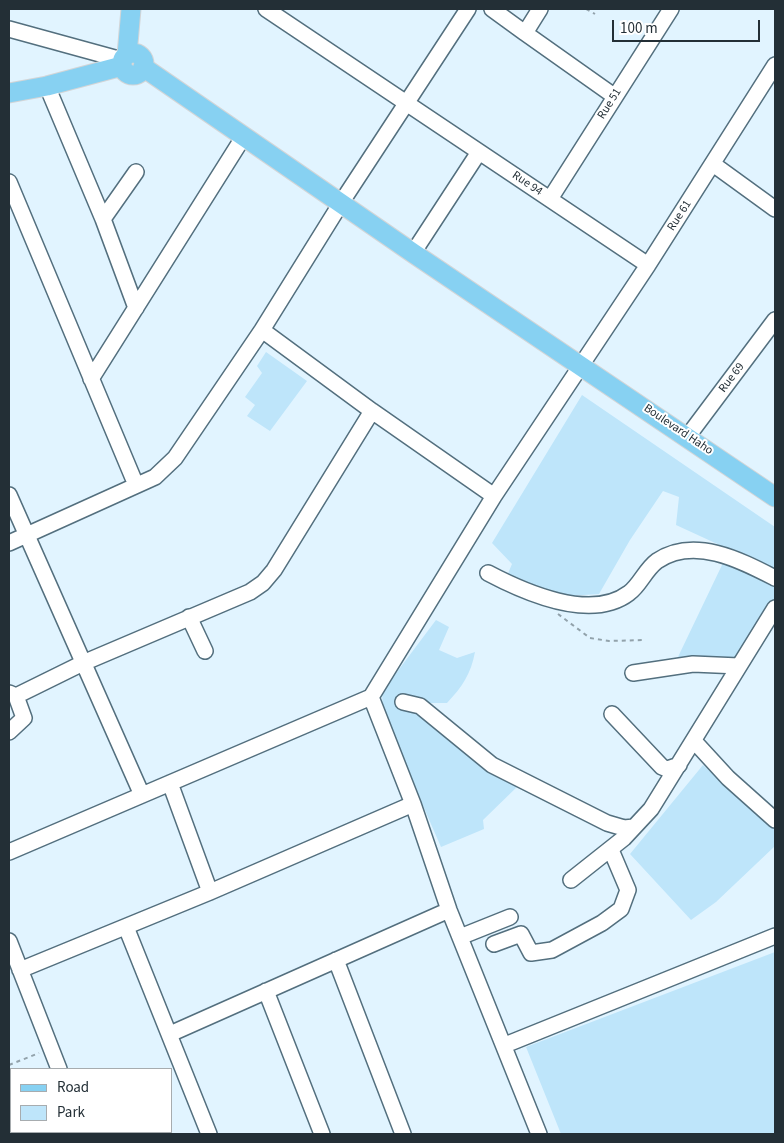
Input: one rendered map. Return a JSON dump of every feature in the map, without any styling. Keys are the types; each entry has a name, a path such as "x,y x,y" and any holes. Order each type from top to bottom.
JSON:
{"main road":[{"path":"130,61 131,9"},
{"path":"130,61 141,9"},
{"path":"9,93 67,81 130,61"},
{"name":"Boulevard Haho","path":"130,61 244,136 413,253 775,496"}],"street":[{"name":"Rue 94","path":"266,9 648,265"},
{"path":"9,543 154,477 174,458 262,330 341,203 468,9"},
{"path":"492,9 614,96"},
{"path":"525,33 540,9"},
{"name":"Rue 51","path":"550,199 671,9"},
{"path":"9,29 130,61"},
{"name":"Rue 61","path":"371,697 494,496 580,364 648,265 775,65"},
{"path":"47,86 103,219 136,308"},
{"path":"91,379 244,136"},
{"path":"413,253 479,152"},
{"path":"713,164 775,209"},
{"path":"103,219 136,172"},
{"path":"9,182 136,485"},
{"name":"Rue 69","path":"688,436 770,337 775,320"},
{"path":"262,330 372,411 494,496"},
{"path":"9,732 24,718 12,695 250,592 263,583 274,570 372,411"},
{"path":"9,495 142,795"},
{"path":"488,572 561,604 586,605 613,601 630,592 643,573 657,561 674,553 690,550 713,551 775,578"},
{"path":"571,880 610,850 651,809 775,608"},
{"path":"189,617 205,651"},
{"path":"633,673 662,667 693,664 739,666"},
{"path":"9,852 371,697 413,804 460,937 505,1045 539,1134"},
{"path":"403,702 420,706 492,765 607,823 624,828 634,827"},
{"path":"612,714 662,767 667,769 679,765"},
{"path":"694,741 728,778 775,820"},
{"path":"170,783 210,892"},
{"path":"20,970 210,892 413,804"},
{"path":"494,944 521,934 531,953 552,950 602,923 621,909 628,890 610,850"},
{"path":"170,1034 450,910"},
{"path":"460,937 510,917"},
{"path":"126,927 209,1134"},
{"path":"505,1045 775,936"},
{"path":"9,940 59,1068"},
{"path":"336,960 403,1134"},
{"path":"266,991 322,1134"}],"path":[{"path":"586,9 595,14"},
{"path":"553,610 590,638 609,641 644,640"},
{"path":"9,1065 51,1048"}],"green space":[{"path":"266,352 307,381 270,431 247,416 255,405 245,397 262,373 257,366"},
{"path":"582,395 775,527 775,600 734,662 677,659 722,565 726,548 676,525 679,497 663,491 630,540 599,594 568,596 506,578 512,564 492,543"},
{"path":"436,620 449,627 439,650 457,658 475,652 468,674 447,703 429,703 423,713 519,785 483,820 484,829 441,847 383,714 382,692"},
{"path":"703,765 775,829 775,846 716,902 691,920 630,854"},
{"path":"775,952 775,1134 561,1134 526,1047"}]}
